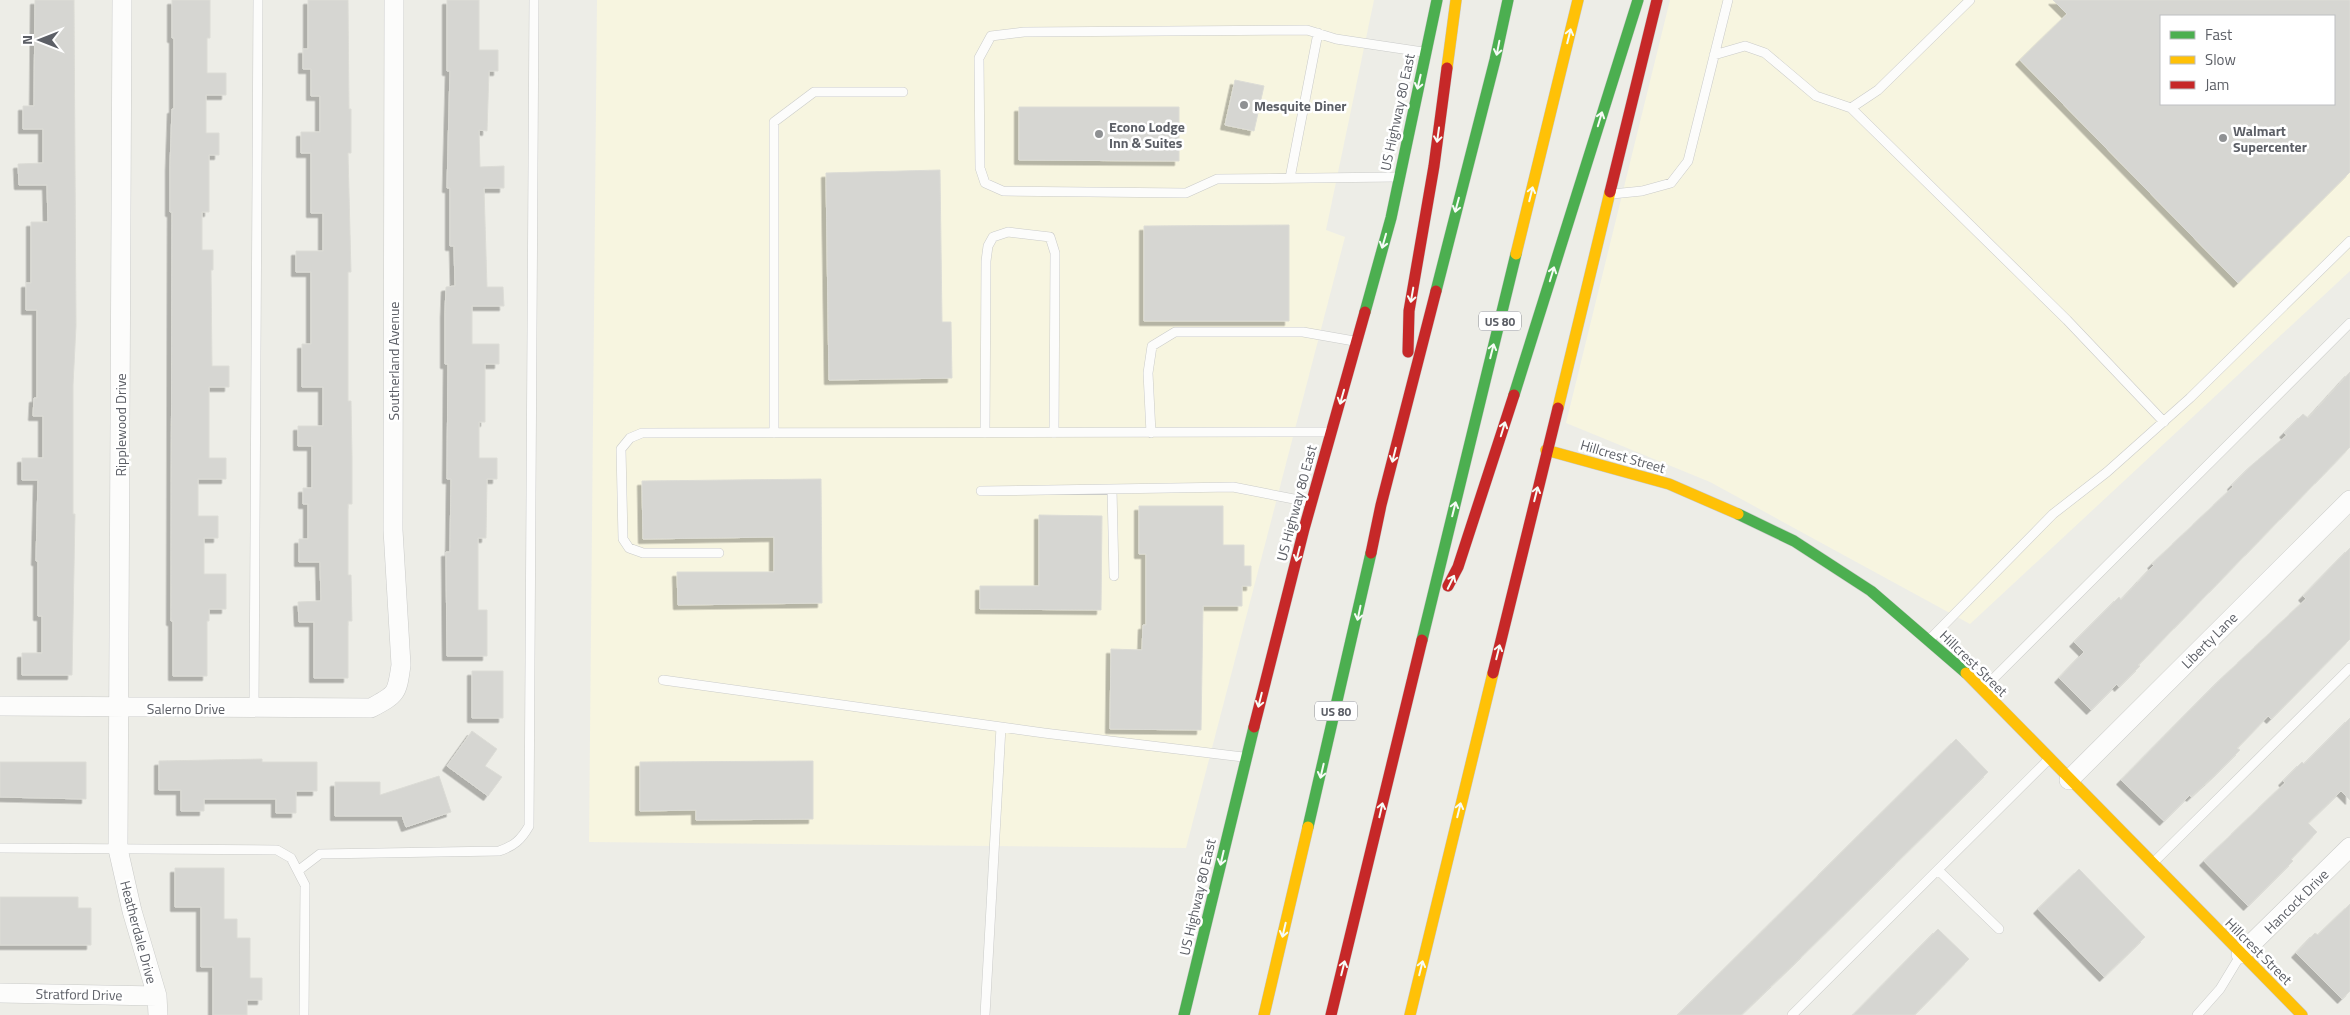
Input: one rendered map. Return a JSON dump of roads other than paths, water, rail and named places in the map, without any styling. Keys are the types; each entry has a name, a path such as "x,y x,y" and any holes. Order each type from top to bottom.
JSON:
{"main road":[{"name":"US Highway 80 East","path":"1184,1015 1246,758 1312,502 1391,218 1437,0"},
{"path":"1406,407 1409,311 1434,166 1456,0"},
{"name":"US 80","path":"1264,1015 1406,407 1493,70 1508,0"},
{"name":"US 80","path":"1331,1015 1578,0"},
{"path":"1421,642 1458,567 1638,0"},
{"path":"1410,1015 1657,0"},
{"name":"Hillcrest Street","path":"1546,450 1669,484 1730,510 1786,537 1871,591 1952,659 2302,1015"}],"street":[{"name":"Ripplewood Drive","path":"118,849 122,0"},
{"name":"Southerland Avenue","path":"371,708 392,696 398,686 401,665 393,530 394,0"},
{"name":"Liberty Lane","path":"2069,780 2350,500"},
{"name":"Salerno Drive","path":"0,706 371,708"},
{"name":"Hancock Drive","path":"2241,954 2350,847"},
{"name":"Heatherdale Drive","path":"118,849 132,912 157,996 158,1015"},
{"name":"Stratford Drive","path":"0,993 157,996"}],"lane":[{"path":"254,708 258,0"},
{"path":"299,870 320,854 499,852 510,848 522,838 529,826 534,0"},
{"path":"1609,194 1642,191 1671,184 1688,161 1728,0"},
{"path":"1851,108 1878,90 1970,0"},
{"path":"1399,178 1217,179 1186,193 1003,191 985,183 980,168 979,58 991,36 1024,32 1307,30 1336,39 1426,52"},
{"path":"1290,178 1318,33"},
{"path":"1714,55 1745,46 1764,53 1816,96 1851,108 2067,320 2164,422"},
{"path":"774,433 774,122 814,92 903,92"},
{"path":"985,432 986,261 988,246 993,238 1008,232 1050,237 1055,253 1054,432"},
{"path":"1930,640 2053,514 2107,472 2164,422 2350,241"},
{"path":"1982,690 2350,323"},
{"path":"1151,432 1148,373 1152,346 1175,332 1303,332 1357,341"},
{"path":"719,553 643,553 629,548 623,539 622,449 630,438 642,433 1332,432"},
{"path":"981,491 1233,488 1312,502"},
{"path":"1112,489 1114,576"},
{"path":"2152,864 2350,668"},
{"path":"663,680 1001,727 1246,758"},
{"path":"985,1015 1001,727"},
{"path":"1792,1015 2049,759"},
{"path":"0,848 277,850 291,858 299,870 305,885 304,1015"},
{"path":"1938,870 1999,929"},
{"path":"2197,1015 2220,989 2241,954"}],"place":[{"name":"Mesquite Diner","path":"1244,105"},
{"name":"Econo Lodge Inn & Suites","path":"1099,134"},
{"name":"Walmart Supercenter","path":"2223,138"}]}
